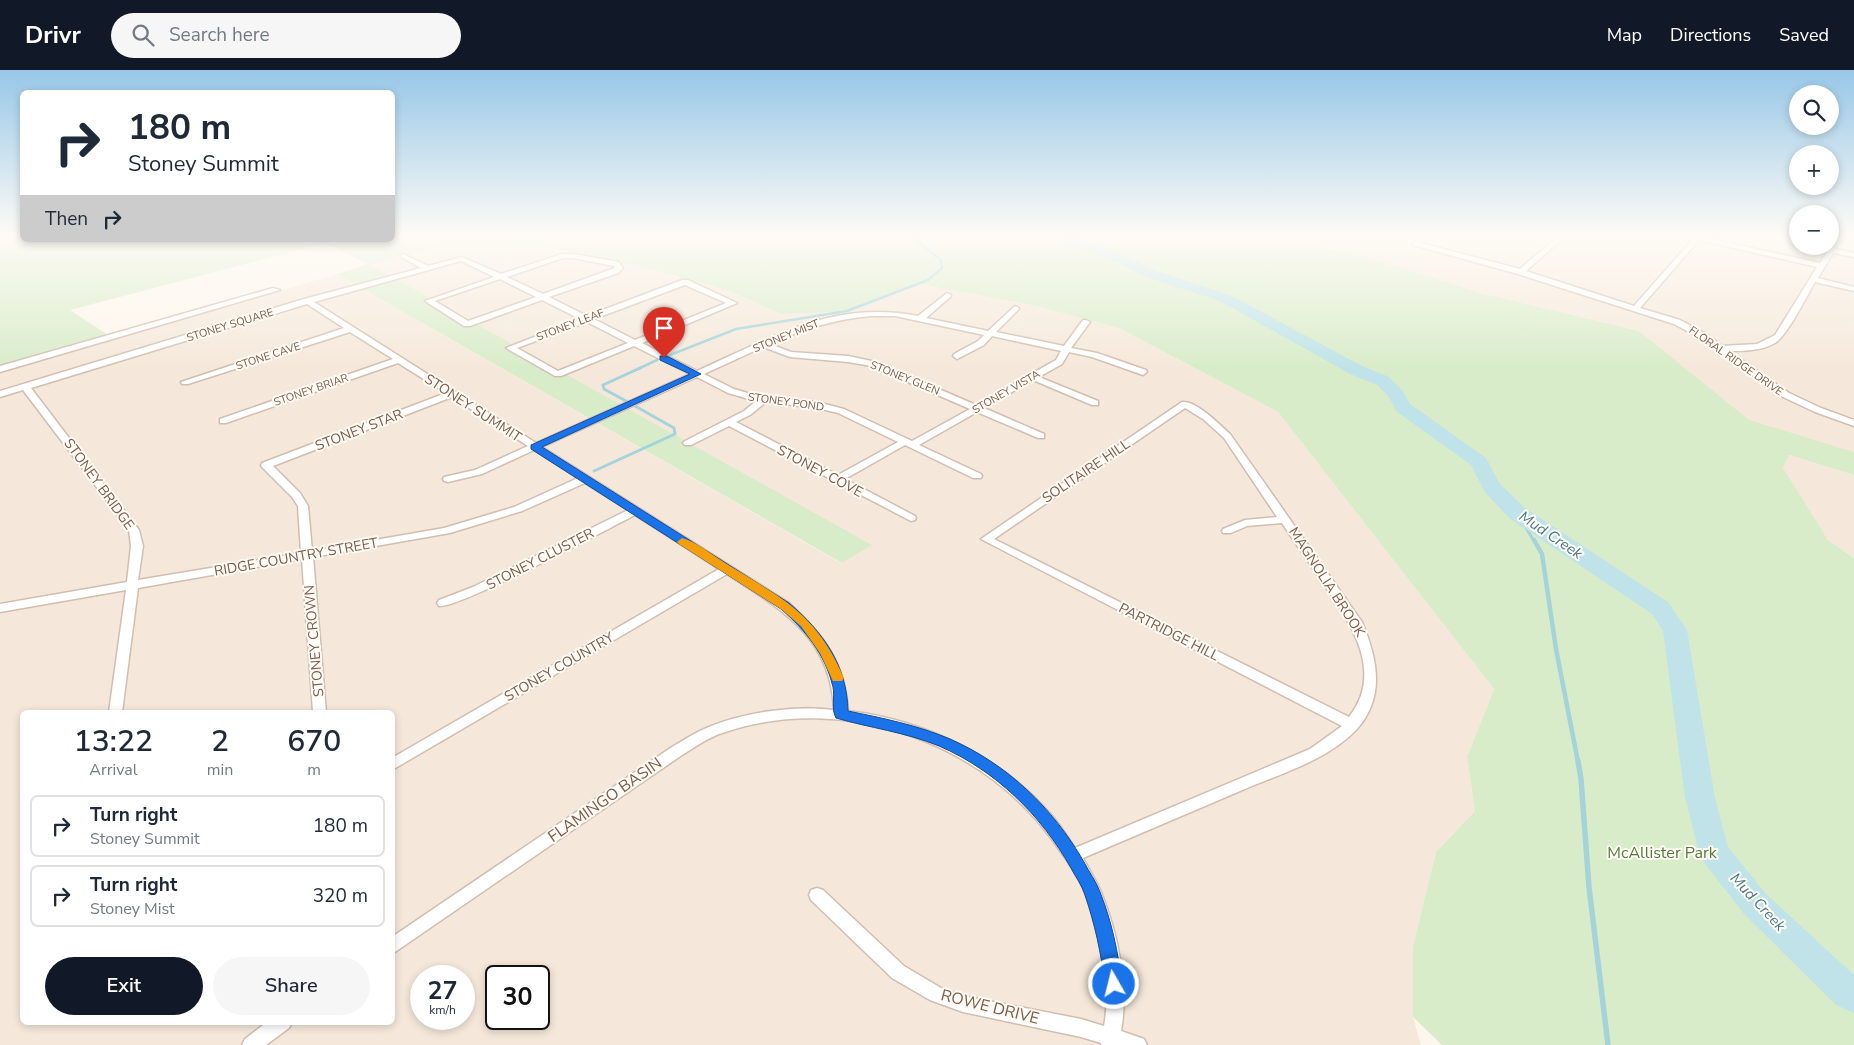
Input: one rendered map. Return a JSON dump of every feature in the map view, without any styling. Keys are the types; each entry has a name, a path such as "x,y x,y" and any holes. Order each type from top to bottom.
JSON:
{"street":[{"name":"STONEY SQUARE","path":"0,394 384,280"},
{"path":"491,280 429,301 467,324 591,280"},
{"name":"STONEY POND","path":"508,280 731,391 763,400 826,407 848,414 977,476"},
{"name":"FLORAL RIDGE DRIVE","path":"1545,280 1688,326 1786,395 1818,410 1854,423"},
{"path":"1636,308 1661,280"},
{"path":"1720,348 1755,348 1775,340 1812,280"},
{"path":"1814,280 1854,289"},
{"name":"STONEY LEAF","path":"685,282 732,303 634,343 558,374 510,348 685,282"},
{"path":"0,370 276,290"},
{"path":"920,319 947,295"},
{"name":"STONEY SUMMIT","path":"307,302 785,606 805,623 817,638 836,671 841,693 841,714"},
{"path":"957,356 974,348 1015,308"},
{"name":"STONEY MIST","path":"448,479 468,476 799,328 834,319 881,313 920,319 1067,349 1109,359 1143,372"},
{"name":"STONEY VISTA","path":"837,480 977,408 1059,362 1086,322"},
{"name":"STONE CAVE","path":"185,382 350,330"},
{"name":"STONEY GLEN","path":"763,344 790,354 863,361 1041,436"},
{"name":"STONEY BRIAR","path":"224,421 399,360"},
{"path":"1032,377 1094,403"},
{"name":"STONEY BRIDGE","path":"25,386 134,530 137,546 116,710"},
{"name":"STONEY STAR","path":"266,465 452,394"},
{"path":"688,443 747,414 763,400"},
{"name":"MAGNOLIA BROOK","path":"1072,856 1315,753 1330,744 1358,718 1372,681 1370,656 1356,622 1227,436 1206,417 1185,404"},
{"name":"SOLITAIRE HILL","path":"986,539 1185,404"},
{"name":"STONEY COVE","path":"730,423 910,518"},
{"name":"STONEY CROWN","path":"266,465 296,495 303,506 320,710"},
{"name":"RIDGE COUNTRY STREET","path":"0,608 446,532 518,510 585,479"},
{"name":"STONEY CLUSTER","path":"443,603 477,590 635,511"},
{"path":"1227,531 1245,523 1285,519"},
{"name":"PARTRIDGE HILL","path":"986,539 1352,725"},
{"name":"STONEY COUNTRY","path":"395,762 726,570"},
{"name":"FLAMINGO BASIN","path":"395,945 677,751 708,733 764,717 792,714 841,714 898,726 944,742 970,755 1025,795 1051,824 1092,891 1108,944 1115,1010 1110,1041"},
{"name":"ROWE DRIVE","path":"817,894 898,972 936,994 963,1004 1110,1041 1138,1045"},
{"path":"250,1045 279,1025"}],"shaded area":[{"path":"318,280 347,280 841,563 871,545 396,280 688,280 730,291 781,314 844,312 919,284 1040,307 1119,328 1278,412 1494,689 1467,757 1475,811 1436,852 1413,946 1413,1017 1421,1045 0,1045 0,372"},
{"path":"1438,280 1854,280 1854,452 1749,421 1639,331 1481,293"},
{"path":"1789,455 1854,475 1854,558 1828,540 1782,470"}],"green space":[{"name":"McAllister Park","path":"0,280 186,280 70,310 111,337 0,368"},
{"name":"McAllister Park","path":"347,280 397,280 872,545 842,563"},
{"name":"McAllister Park","path":"688,280 1438,280 1481,293 1639,331 1749,420 1854,452 1854,475 1789,455 1783,468 1828,540 1854,558 1854,1045 1442,1045 1413,1017 1413,946 1436,852 1475,811 1467,757 1494,689 1278,412 1119,328 1040,307 919,284 844,312 781,314 730,291"}],"waterway":[{"path":"670,355 736,329 847,311 929,280"},
{"name":"Mud Creek","path":"1168,280 1225,298 1356,370 1383,381 1397,395 1402,407 1479,462 1491,487 1517,513 1660,608 1675,630 1700,798 1714,852 1755,904 1848,993 1854,996"},
{"path":"638,369 657,360"},
{"path":"626,401 604,389 603,385 640,368"},
{"path":"594,471 675,434 674,428 635,406"},
{"path":"1517,513 1534,541"},
{"path":"1534,540 1542,554 1556,649 1578,762"},
{"path":"1578,761 1589,887 1608,1045"}],"slow traffic":[{"path":"682,542 785,606 805,623 826,651 836,671 837,678"}],"route":[{"path":"664,358 697,374 534,447 785,606 805,623 826,651 836,671 841,693 841,714 898,726 944,742 970,755 1025,795 1062,839 1092,891 1108,944 1114,984"}]}
